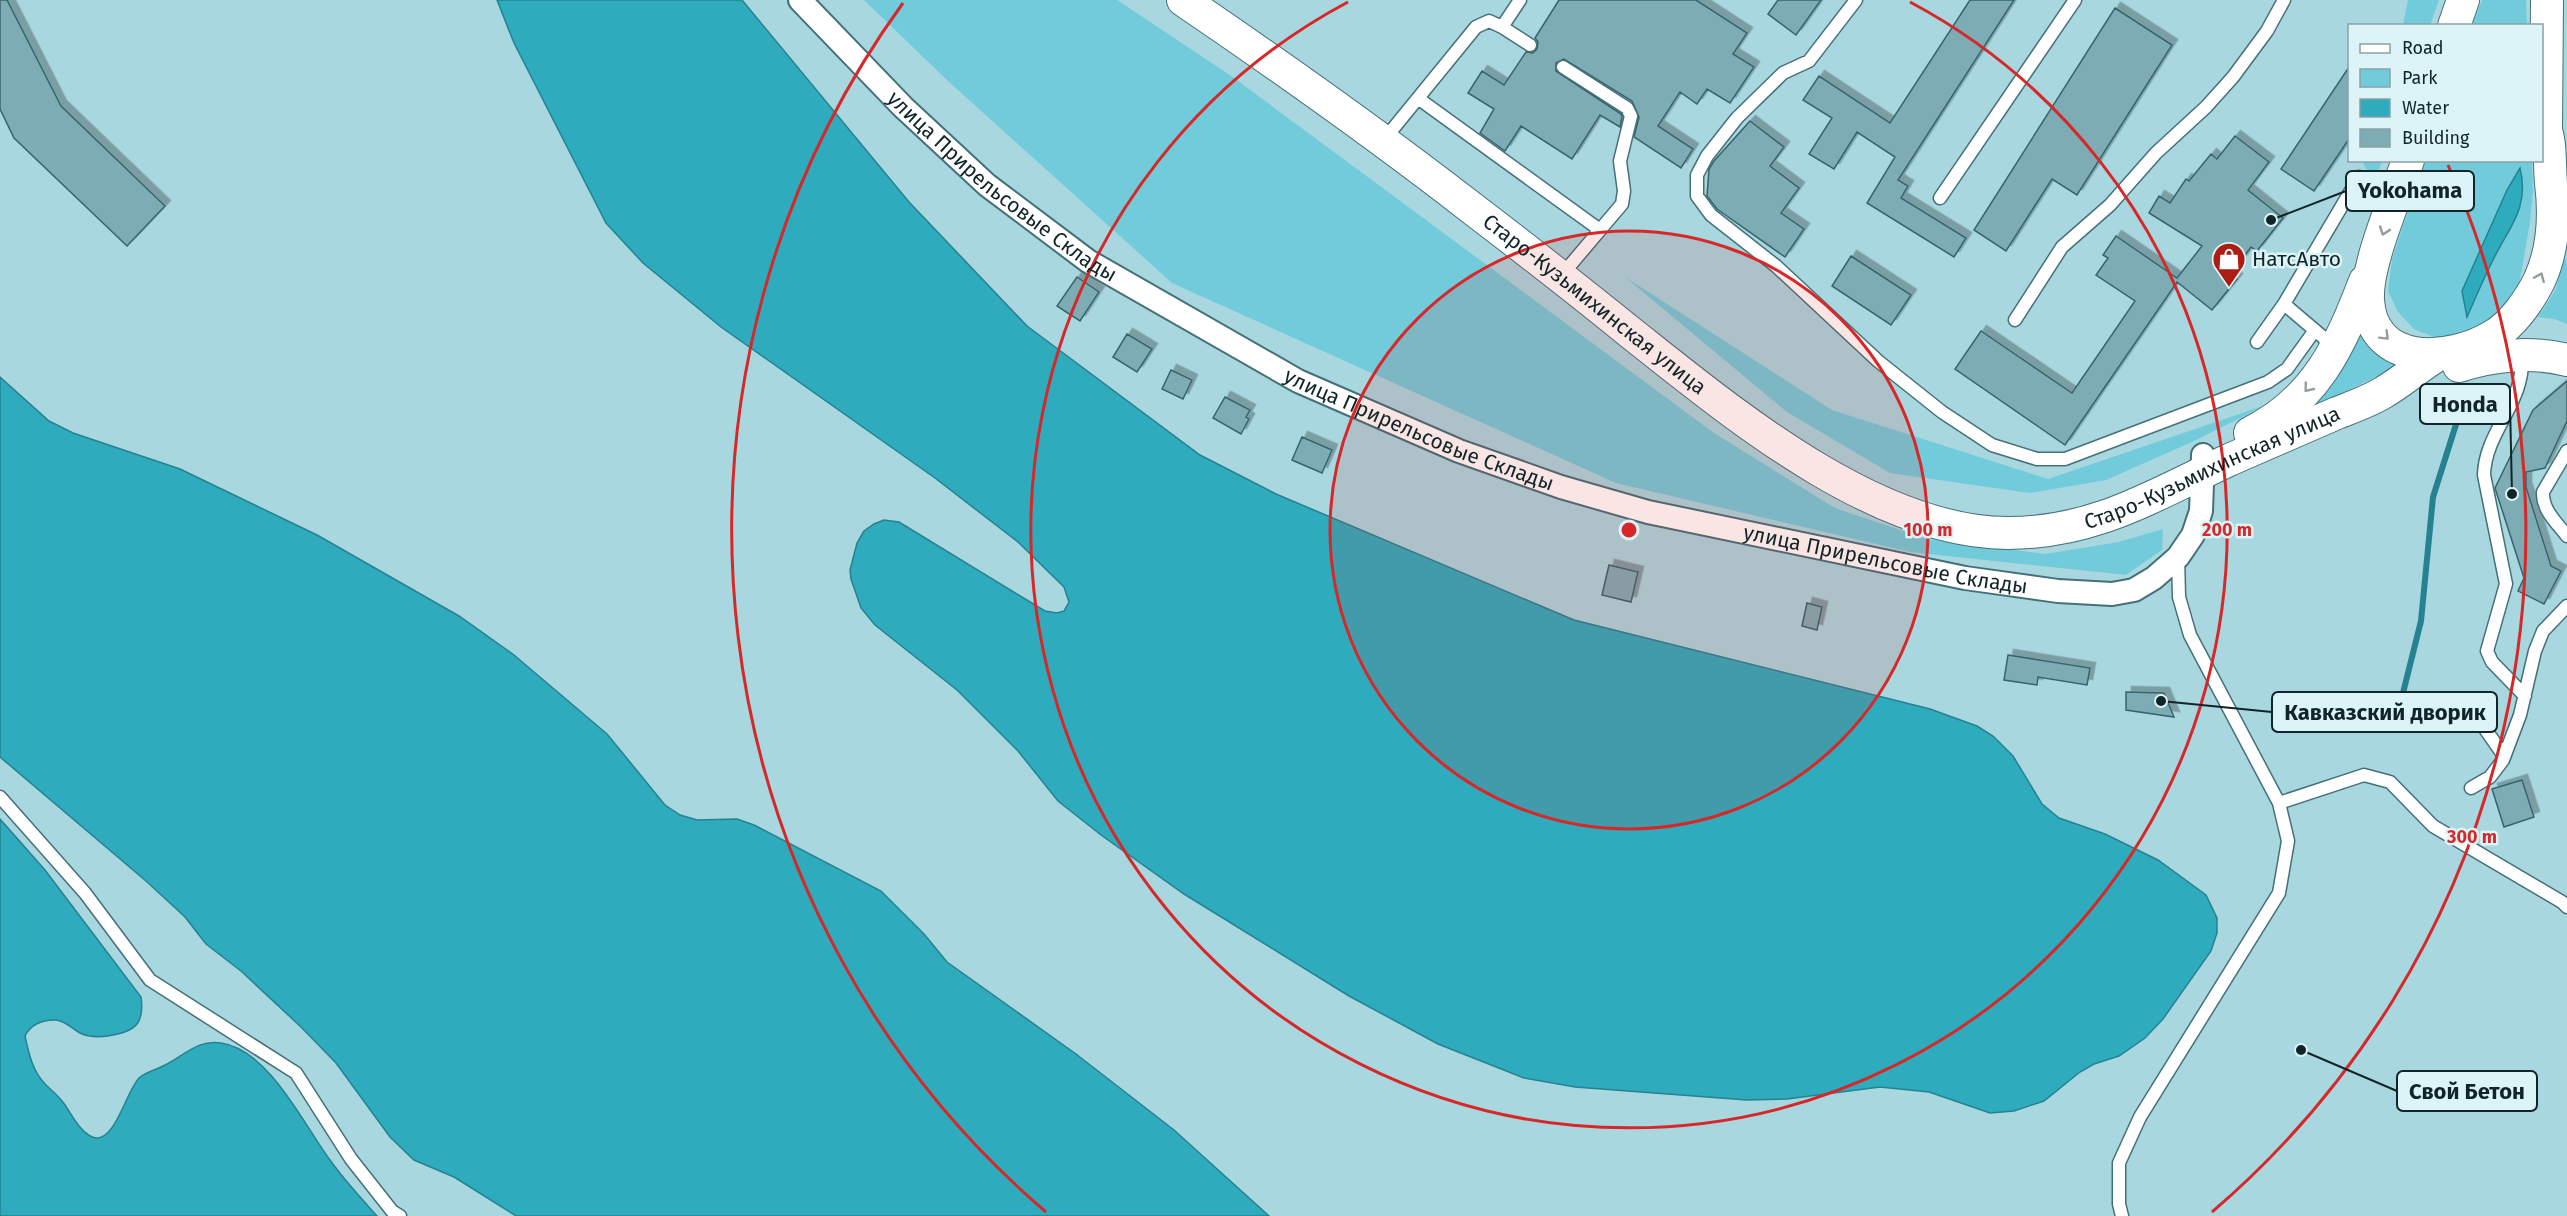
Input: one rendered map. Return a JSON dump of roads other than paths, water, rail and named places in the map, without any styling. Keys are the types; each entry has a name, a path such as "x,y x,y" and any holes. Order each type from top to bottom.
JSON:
{"main road":[{"name":"Старо-Кузьмихинская улица","path":"1183,0 1383,141 1735,413 1794,454 1888,505 1943,523 2006,533 2080,524 2111,516 2141,504 2211,463 2284,413 2309,388 2329,360 2348,326 2373,262"},
{"path":"2455,24 2463,0"},
{"path":"2479,343 2494,336 2530,297 2543,271 2548,253 2553,220 2545,129 2547,0"},
{"path":"2545,129 2557,164 2567,208"},
{"path":"2407,162 2373,262 2368,301 2371,316 2379,331 2405,351 2423,356 2438,355 2479,343 2521,335 2567,344"},
{"name":"Старо-Кузьмихинская улица","path":"2382,394 2438,355"},
{"name":"Старо-Кузьмихинская улица","path":"2211,463 2382,394 2471,362 2522,356 2548,356 2567,360"}],"street":[{"name":"улица Прирельсовые Склады","path":"800,0 903,107 987,185 1088,261 1298,381 1460,451 1561,487 1648,512 1965,578 2058,591 2112,594 2134,590 2154,578 2178,556 2193,535 2211,463"}],"lane":[{"path":"1502,27 1520,0"},
{"path":"1856,0 1809,61 1783,73 1737,118 1707,156 1698,175 1697,196 1711,215 1776,266 1878,361 1942,412 1992,445 2037,459 2065,459 2268,382 2287,369 2315,330"},
{"path":"1940,198 2074,0"},
{"path":"2015,320 2062,247 2110,205 2157,153 2206,107 2233,77 2267,31 2284,0"},
{"path":"1383,141 1476,27 1489,21 1530,45"},
{"path":"1560,277 1622,204 1624,191 1620,161 1631,116 1627,108 1563,67"},
{"path":"1419,99 1600,230"},
{"path":"2257,342 2284,304 2359,177"},
{"path":"2284,304 2328,343 2329,360"},
{"path":"2315,330 2332,337 2348,326"},
{"path":"2522,356 2523,371 2519,389 2484,459 2484,475 2506,584 2487,651 2492,662 2525,696"},
{"path":"2567,451 2543,492 2543,500 2549,513 2567,536"},
{"path":"2122,1216 2119,1204 2119,1163 2140,1117 2279,893 2288,841 2279,803 2190,634 2179,597 2178,556"},
{"path":"2471,788 2490,777 2504,756 2520,715 2542,631 2567,606"},
{"path":"2481,723 2504,756"},
{"path":"2279,803 2364,775 2390,782 2433,826 2567,907"},
{"path":"0,797 85,893 150,980 296,1073 351,1159 392,1211 400,1216"}],"water":[{"path":"497,0 742,0 909,202 1027,326 1200,455 1276,494 1574,620 1930,709 1977,726 1993,736 2013,756 2042,804 2059,818 2105,834 2158,860 2206,895 2217,918 2217,933 2211,951 2163,1019 2145,1038 2119,1056 2094,1064 2080,1072 2044,1101 2014,1111 1990,1113 1929,1092 1880,1087 1787,1099 1747,1100 1575,1087 1524,1078 1438,1044 1349,996 1184,894 1101,835 1058,801 1018,751 957,690 875,625 861,608 850,570 857,543 864,531 884,520 899,522 1045,611 1057,613 1064,611 1069,602 1064,587 1018,542 935,478 721,327 643,263 606,223 514,43"},
{"path":"2520,168 2522,195 2520,207 2467,317 2462,291 2507,190"},
{"path":"0,377 49,421 73,433 180,469 317,535 459,616 514,655 607,734 665,805 680,815 697,820 737,819 754,825 881,891 924,934 947,962 1076,1054 1174,1130 1269,1216 516,1216 454,1177 414,1160 390,1137 336,1063 301,1027 241,971 206,944 185,917 146,881 0,757"},
{"path":"0,819 45,870 141,997 142,1007 139,1021 136,1026 125,1032 108,1036 90,1036 80,1033 63,1022 51,1020 34,1026 25,1036 38,1075 61,1099 82,1129 96,1138 103,1136 115,1123 141,1076 197,1046 212,1042 221,1043 238,1049 255,1059 270,1074 297,1109 335,1167 377,1216 0,1216"}],"waterway":[{"path":"2402,697 2421,621 2433,497 2466,393"}],"place":[{"name":"Yokohama","path":"2271,220"},
{"name":"НатсАвто","path":"2229,288"},
{"name":"Honda","path":"2512,494"},
{"name":"Кавказский дворик","path":"2161,701"},
{"name":"Свой Бетон","path":"2301,1050"}]}
